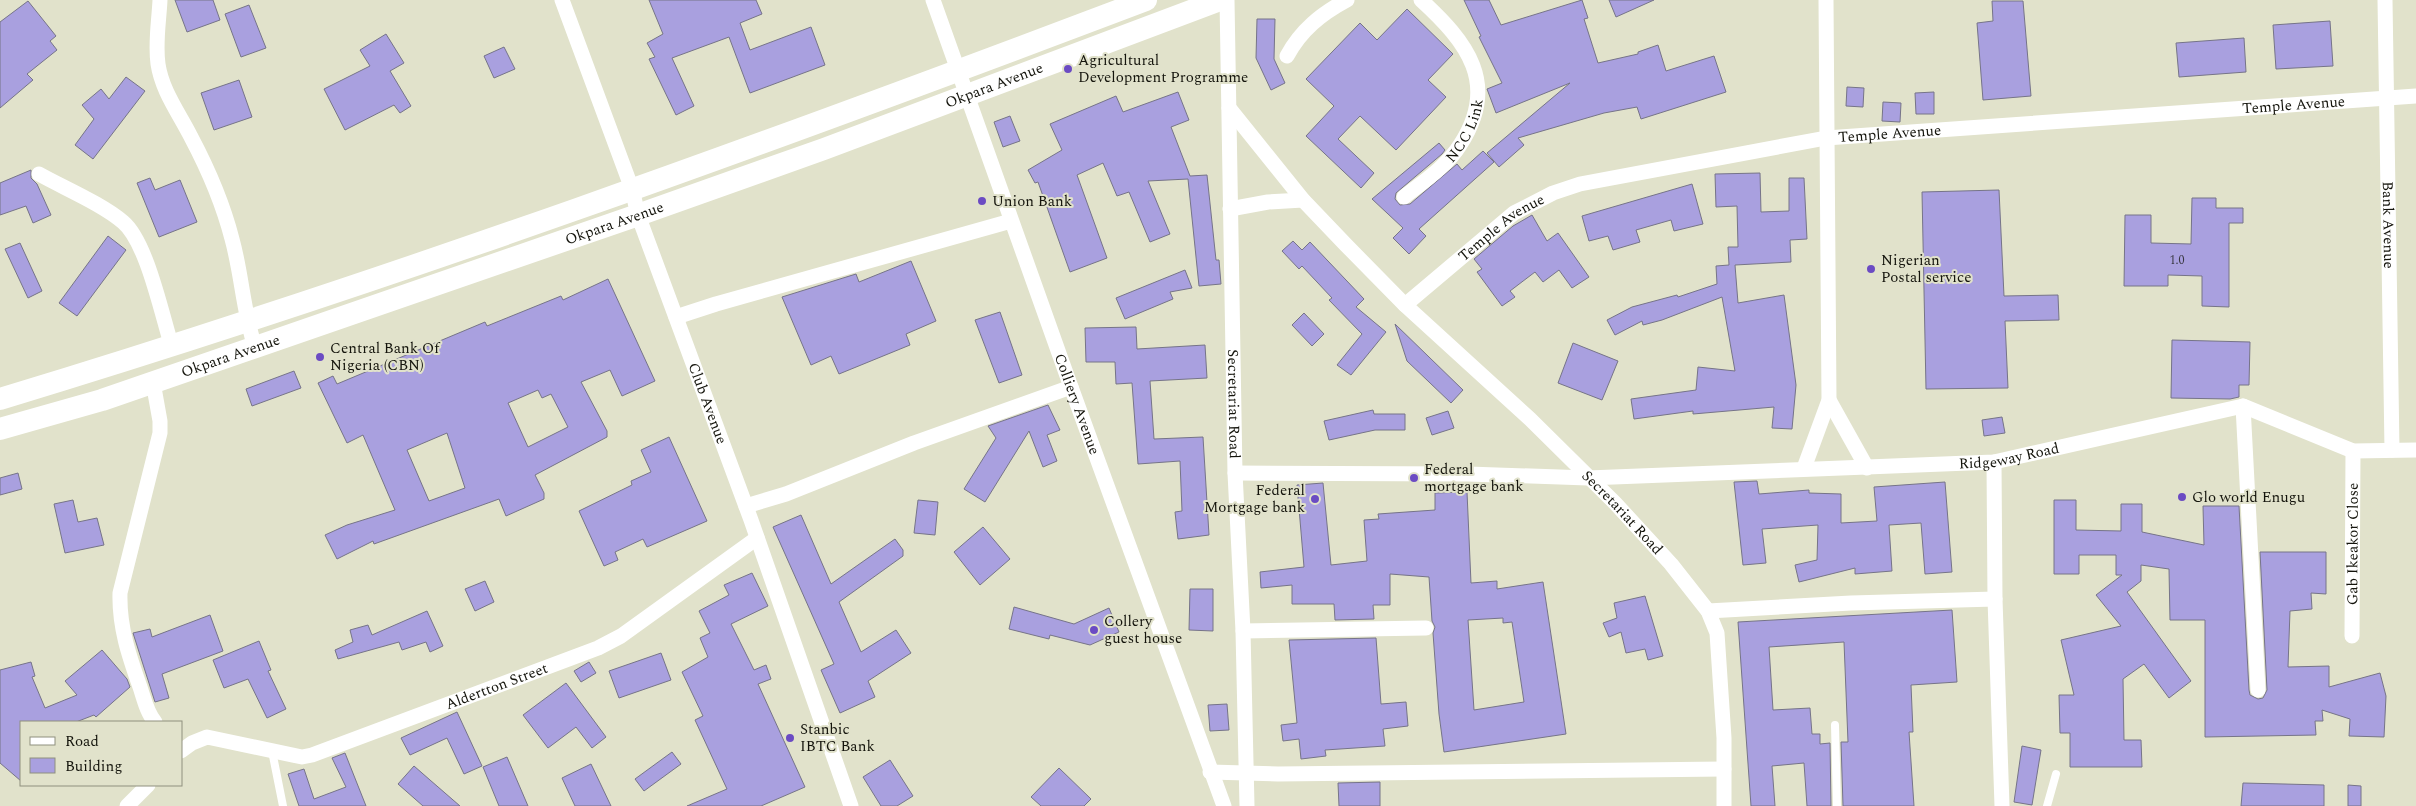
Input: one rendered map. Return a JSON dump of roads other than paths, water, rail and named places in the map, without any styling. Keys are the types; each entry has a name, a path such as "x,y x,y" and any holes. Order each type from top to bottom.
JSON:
{"main road":[{"name":"Okpara Avenue","path":"0,399 172,347 632,189 959,71 1146,0"},
{"name":"Okpara Avenue","path":"0,429 102,400 638,214 968,96 1220,0"}],"street":[{"path":"160,0 157,42 158,65 165,89 207,169 226,221 232,239 247,322 255,346"},
{"name":"Club Avenue","path":"562,0 632,189 638,214 746,506 851,806"},
{"name":"Colliery Avenue","path":"933,0 1070,387 1224,806"},
{"name":"Secretariat Road","path":"1227,0 1235,473 1243,631 1247,806"},
{"path":"1287,56 1297,39 1314,21 1347,0"},
{"name":"NCC Link","path":"1404,197 1439,168 1460,146 1471,126 1480,82 1474,66 1458,37 1421,0"},
{"path":"1804,468 1829,400 1826,0"},
{"name":"Bank Avenue","path":"2385,0 2392,450"},
{"name":"Temple Avenue","path":"1405,305 1514,213 1553,193 1580,184 1826,138 2416,96"},
{"name":"Secretariat Road","path":"1229,108 1303,200 1405,305 1530,419 1588,478 1615,502 1658,550 1708,611 1717,634 1724,769 1724,806"},
{"path":"39,174 116,216 132,231 149,270 172,347"},
{"path":"1230,209 1268,202 1303,200"},
{"path":"676,317 726,301 1011,221"},
{"path":"153,382 160,421 160,433 120,594 120,609 125,645 148,710 154,721"},
{"path":"746,506 786,494 914,443 1070,387"},
{"path":"1829,400 1867,468"},
{"path":"2258,690 2244,406 2353,451 2416,450"},
{"name":"Ridgeway Road","path":"1235,473 1468,474 1588,478 1994,462 2244,406"},
{"name":"Gab Ikeakor Close","path":"2352,636 2353,451"},
{"path":"1994,462 1995,599 2002,806"},
{"name":"Aldertton Street","path":"183,747 207,737 302,757 312,755 598,648 621,636 757,538"},
{"path":"1708,611 1851,603 1995,599"},
{"path":"1243,631 1426,628"},
{"path":"1210,772 1247,774 1724,769"},
{"path":"127,806 147,786"}],"lane":[{"path":"1835,725 1836,806"},
{"path":"272,750 283,806"},
{"path":"2047,806 2056,774"}],"place":[{"name":"Agricultural Development Programme","path":"1068,69"},
{"name":"Union Bank","path":"982,201"},
{"name":"Nigerian Postal service","path":"1871,269"},
{"name":"Central Bank Of Nigeria (CBN)","path":"320,357"},
{"name":"Federal mortgage bank","path":"1414,478"},
{"name":"Glo world Enugu","path":"2182,497"},
{"name":"Federal Mortgage bank","path":"1315,499"},
{"name":"Collery guest house","path":"1094,630"},
{"name":"Stanbic IBTC Bank","path":"790,738"}]}
